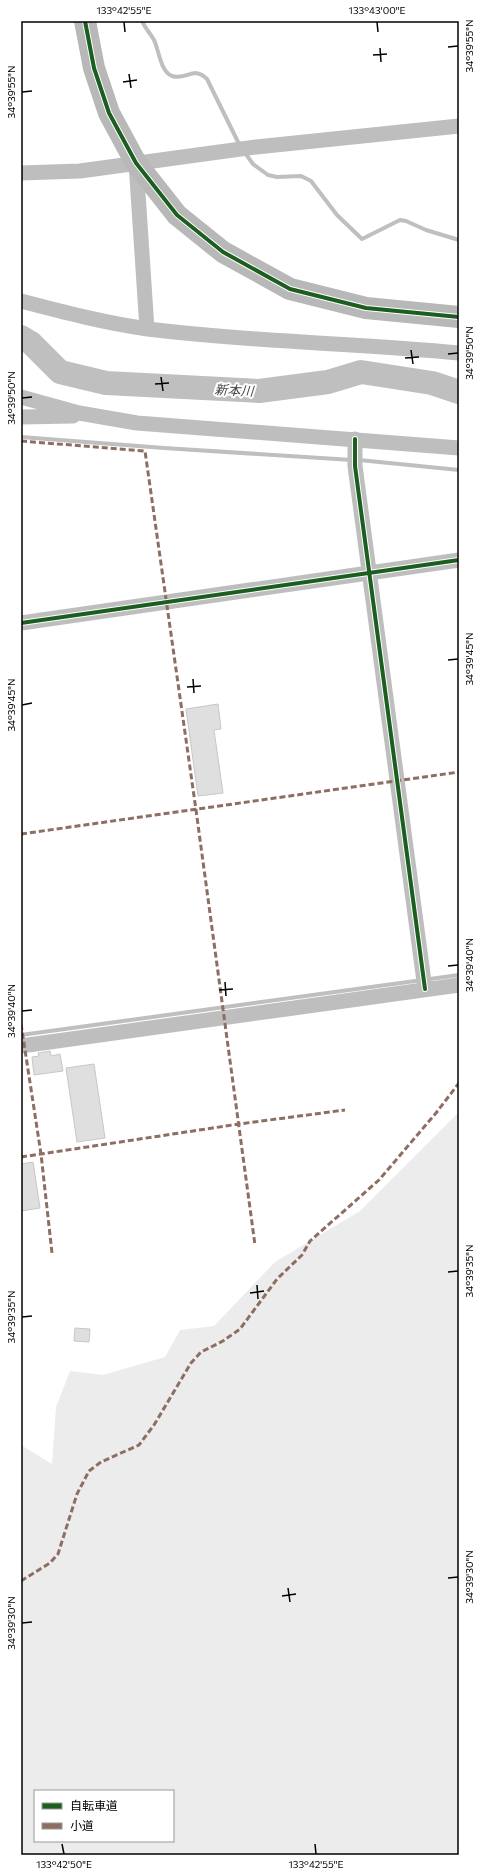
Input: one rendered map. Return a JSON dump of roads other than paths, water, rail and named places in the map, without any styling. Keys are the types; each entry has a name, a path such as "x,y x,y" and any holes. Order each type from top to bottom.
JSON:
{"street":[{"path":"85,21 94,68 109,113 136,163 176,215 223,252 290,289 366,308 459,316"},
{"path":"21,173 80,171 256,147 459,126"},
{"path":"136,163 147,329"},
{"path":"21,301 147,329 291,342 459,353"},
{"path":"21,397 80,413 137,423 459,448"},
{"path":"21,417 72,417 80,413"},
{"path":"354,440 355,466 425,989"},
{"path":"21,624 459,560"},
{"path":"21,1046 459,985"}],"waterway":[{"path":"142,21 154,40 162,65 168,73 177,77 198,73 207,79 240,146"},
{"path":"245,153 253,164 268,175 277,177 301,176 311,181 337,215 362,239 400,220 459,240"},
{"name":"新本川","path":"21,337 31,343 60,372 106,383 259,391 328,382 361,372 432,383 459,392"},
{"path":"21,437 352,460"},
{"path":"359,460 459,470"},
{"path":"21,1035 459,975"}]}
